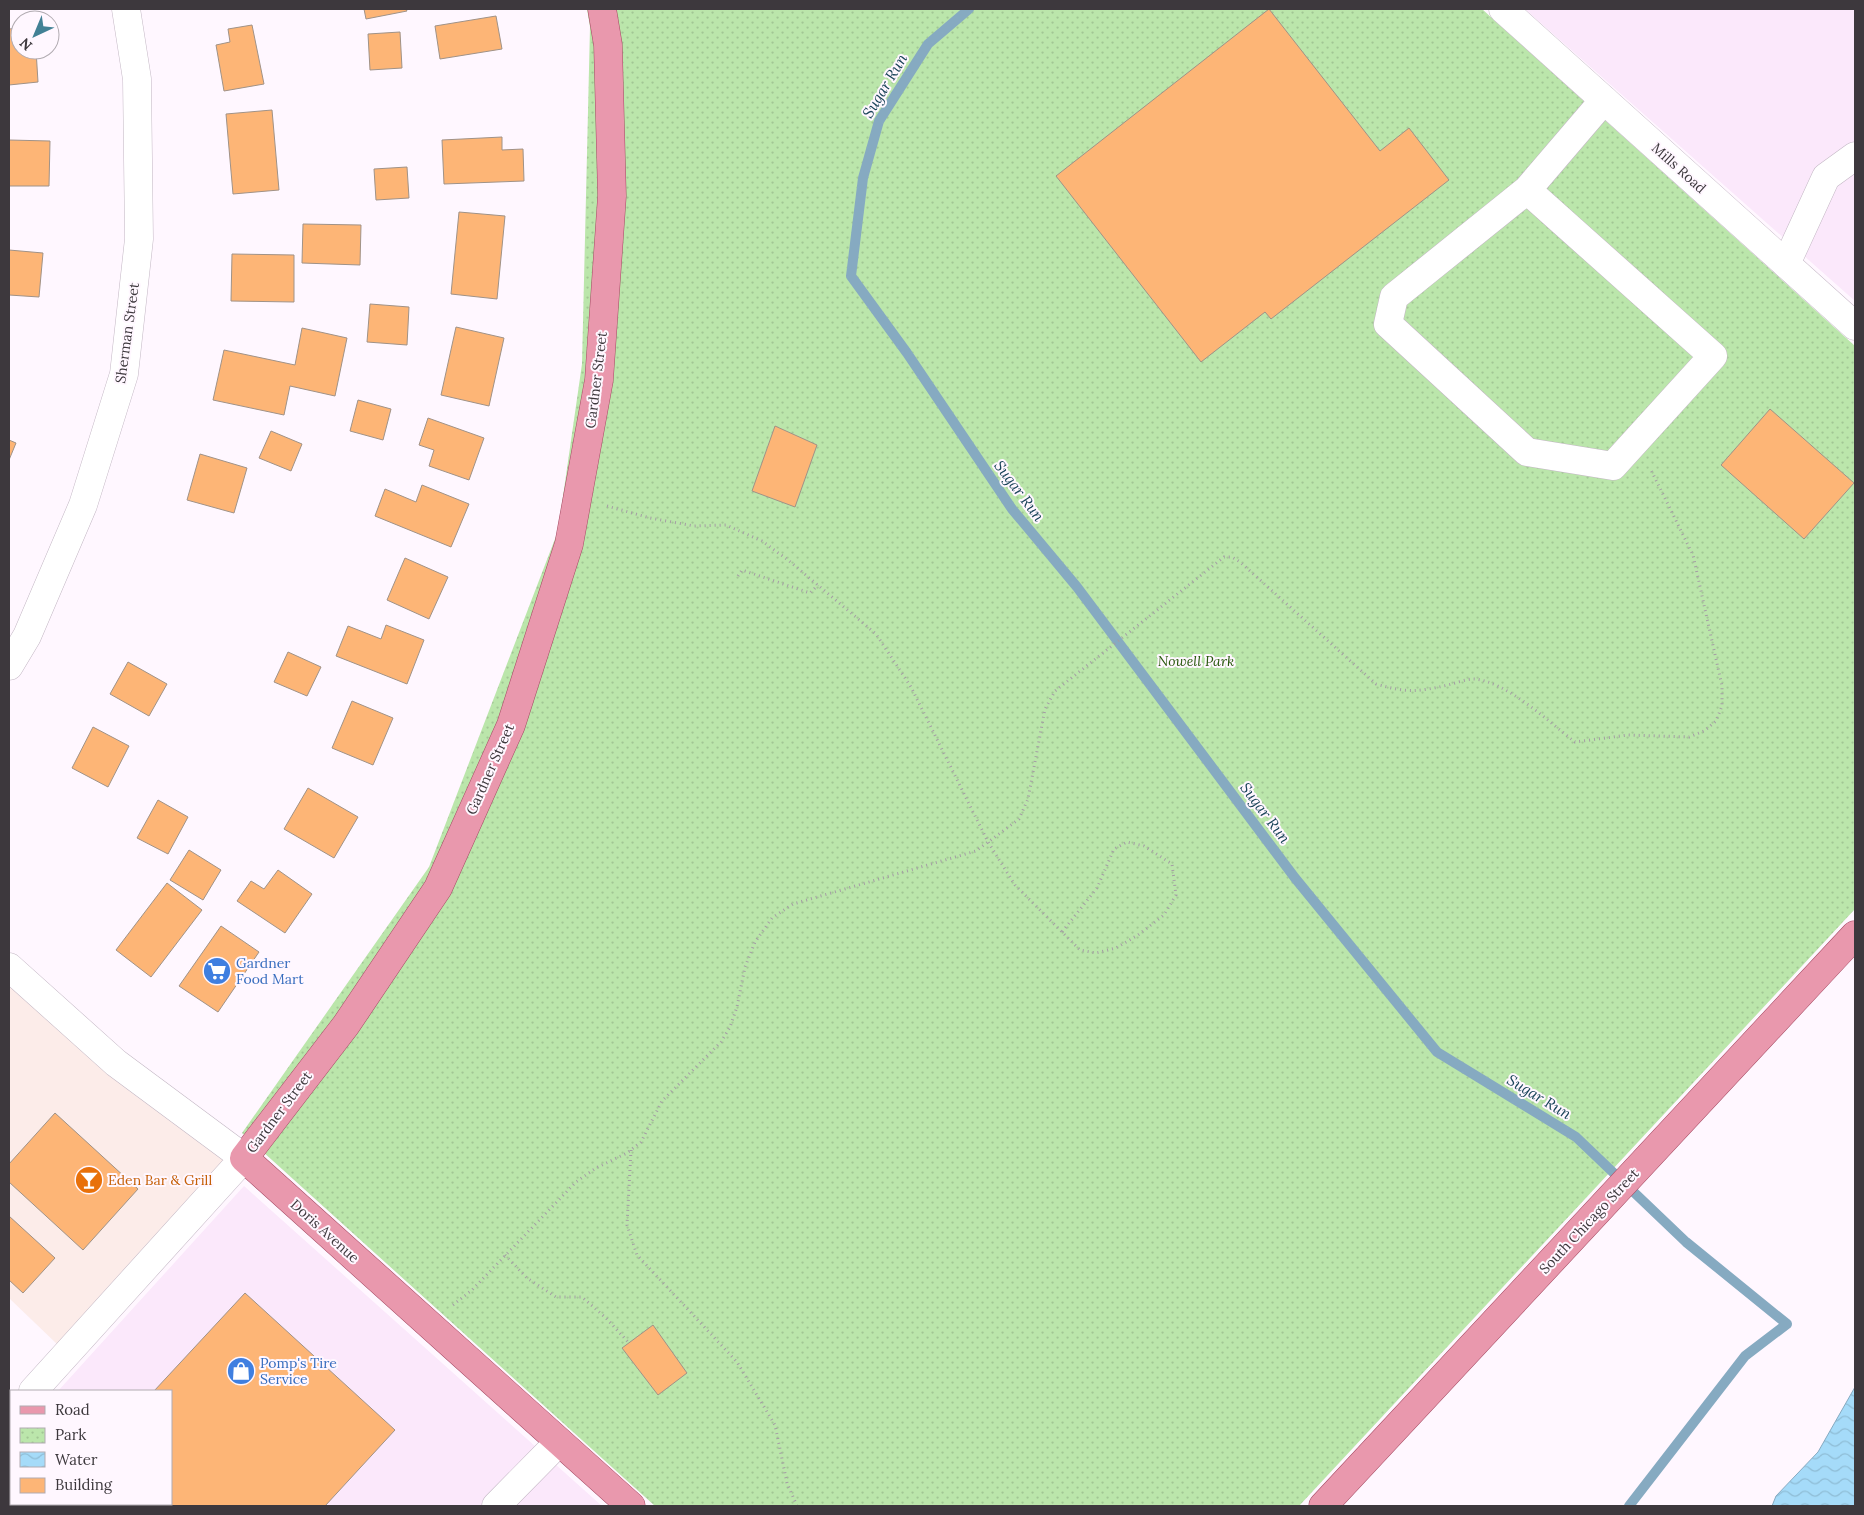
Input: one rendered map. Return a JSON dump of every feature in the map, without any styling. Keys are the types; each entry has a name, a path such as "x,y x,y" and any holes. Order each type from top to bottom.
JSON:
{"main road":[{"name":"Gardner Street","path":"244,1158 346,1025 438,888 511,725 569,544 599,380 612,196 608,45 602,9"},
{"name":"South Chicago Street","path":"1331,1503 1596,1213 1855,935"},
{"name":"Doris Avenue","path":"244,1158 631,1506"}],"street":[{"name":"Sherman Street","path":"9,666 27,636 83,505 124,374 139,239 137,79 126,9"},
{"name":"Mills Road","path":"1503,9 1855,326"},
{"path":"1527,190 1713,356 1613,466 1527,452 1388,324 1394,297 1527,190 1604,100"},
{"path":"1786,264 1826,177 1855,156"},
{"name":"Doris Avenue","path":"9,967 116,1063 244,1158"},
{"name":"Gardner Street","path":"34,1390 244,1158"},
{"path":"496,1506 559,1442"}],"path":[{"path":"429,1324 472,1290 576,1182 596,1168 632,1150 641,1142 662,1101 721,1042 730,1027 737,1007 745,967 754,942 772,918 793,904 976,851 1019,819 1028,799 1045,709 1055,691 1224,557 1232,557 1376,684 1399,691 1421,691 1473,679 1492,683 1511,693 1575,742 1628,734 1689,737 1704,731 1716,721 1722,706 1722,686 1693,556 1636,440"},
{"path":"578,497 650,518 694,526 726,525 762,541 876,634 911,687 988,842 1015,885 1062,932 1080,950 1096,954 1116,948 1138,935 1164,915 1176,895 1172,864 1144,846 1127,842 1114,850 1097,888 1062,932"},
{"path":"738,576 742,570 810,593 818,585"},
{"path":"632,1150 627,1225 638,1255 737,1362 776,1425 787,1483 797,1506"},
{"path":"505,1255 526,1278 556,1297 582,1297 606,1318 629,1343"}],"shaded area":[{"path":"1525,9 1855,9 1855,301"},
{"path":"9,979 229,1158 58,1345 9,1298"},
{"path":"244,1186 602,1506 9,1506 10,1444 10,1505 172,1505 172,1390 59,1390"}],"green space":[{"name":"Nowell Park","path":"587,9 1482,9 1855,346 1855,909 1299,1506 655,1506 242,1133 429,867 558,531 582,364 590,27"}],"water":[{"path":"1855,1387 1855,1506 1772,1506 1776,1496 1818,1452"}],"building":[{"path":"364,9 406,9 407,11 366,19"},
{"path":"1269,9 1380,151 1409,128 1449,180 1271,319 1265,312 1201,362 1056,176"},
{"path":"496,16 502,49 440,59 435,26"},
{"path":"252,25 264,84 224,91 216,45 230,42 228,29"},
{"path":"9,29 10,60 37,60 38,82 9,85"},
{"path":"400,32 402,68 370,70 368,34"},
{"path":"272,110 279,190 233,194 226,114"},
{"path":"502,137 502,150 523,149 524,181 444,184 442,140"},
{"path":"9,140 50,141 49,186 9,186"},
{"path":"407,167 409,198 376,200 374,169"},
{"path":"459,212 505,216 497,299 451,294"},
{"path":"303,224 361,225 360,265 302,263"},
{"path":"9,250 43,253 39,297 9,295"},
{"path":"232,254 294,255 294,302 231,301"},
{"path":"370,304 409,307 407,345 367,342"},
{"path":"456,327 504,338 489,406 441,395"},
{"path":"302,328 347,338 335,396 290,386 284,415 213,400 224,350 295,365"},
{"path":"358,400 391,409 383,440 350,431"},
{"path":"1770,409 1854,483 1804,539 1721,465"},
{"path":"428,418 484,438 469,480 429,466 434,450 419,445"},
{"path":"775,426 817,445 795,507 752,491"},
{"path":"271,431 302,444 291,471 259,458"},
{"path":"9,440 16,443 9,460"},
{"path":"200,454 247,468 234,513 187,500"},
{"path":"422,485 469,504 451,547 375,516 385,489 416,502"},
{"path":"405,558 448,577 429,619 387,600"},
{"path":"386,625 424,640 407,684 336,656 348,626 381,639"},
{"path":"288,652 321,667 307,696 274,682"},
{"path":"128,662 167,684 149,716 110,694"},
{"path":"352,701 393,718 373,765 332,748"},
{"path":"93,727 129,746 108,787 72,768"},
{"path":"308,788 358,817 334,858 284,829"},
{"path":"158,800 188,817 168,854 137,838"},
{"path":"189,850 221,870 203,900 170,880"},
{"path":"278,870 312,894 285,933 237,901 251,881 264,889"},
{"path":"167,883 202,910 151,977 116,950"},
{"path":"221,926 259,952 218,1012 179,986"},
{"path":"55,1113 138,1189 83,1250 9,1182 9,1164"},
{"path":"9,1216 55,1258 23,1293 9,1280"},
{"path":"245,1293 395,1430 325,1506 49,1506 172,1505 172,1390 155,1390"},
{"path":"653,1325 687,1373 658,1395 622,1348"}],"waterway":[{"name":"Sugar Run","path":"969,9 928,44 879,121 863,178 851,276 907,353 1012,509 1077,587 1295,878 1437,1052 1576,1137 1686,1242 1787,1324 1745,1356 1629,1506"}],"place":[{"name":"Gardner Food Mart","path":"217,971"},
{"name":"Eden Bar & Grill","path":"89,1180"},
{"name":"Pomp's Tire Service","path":"241,1371"}]}
